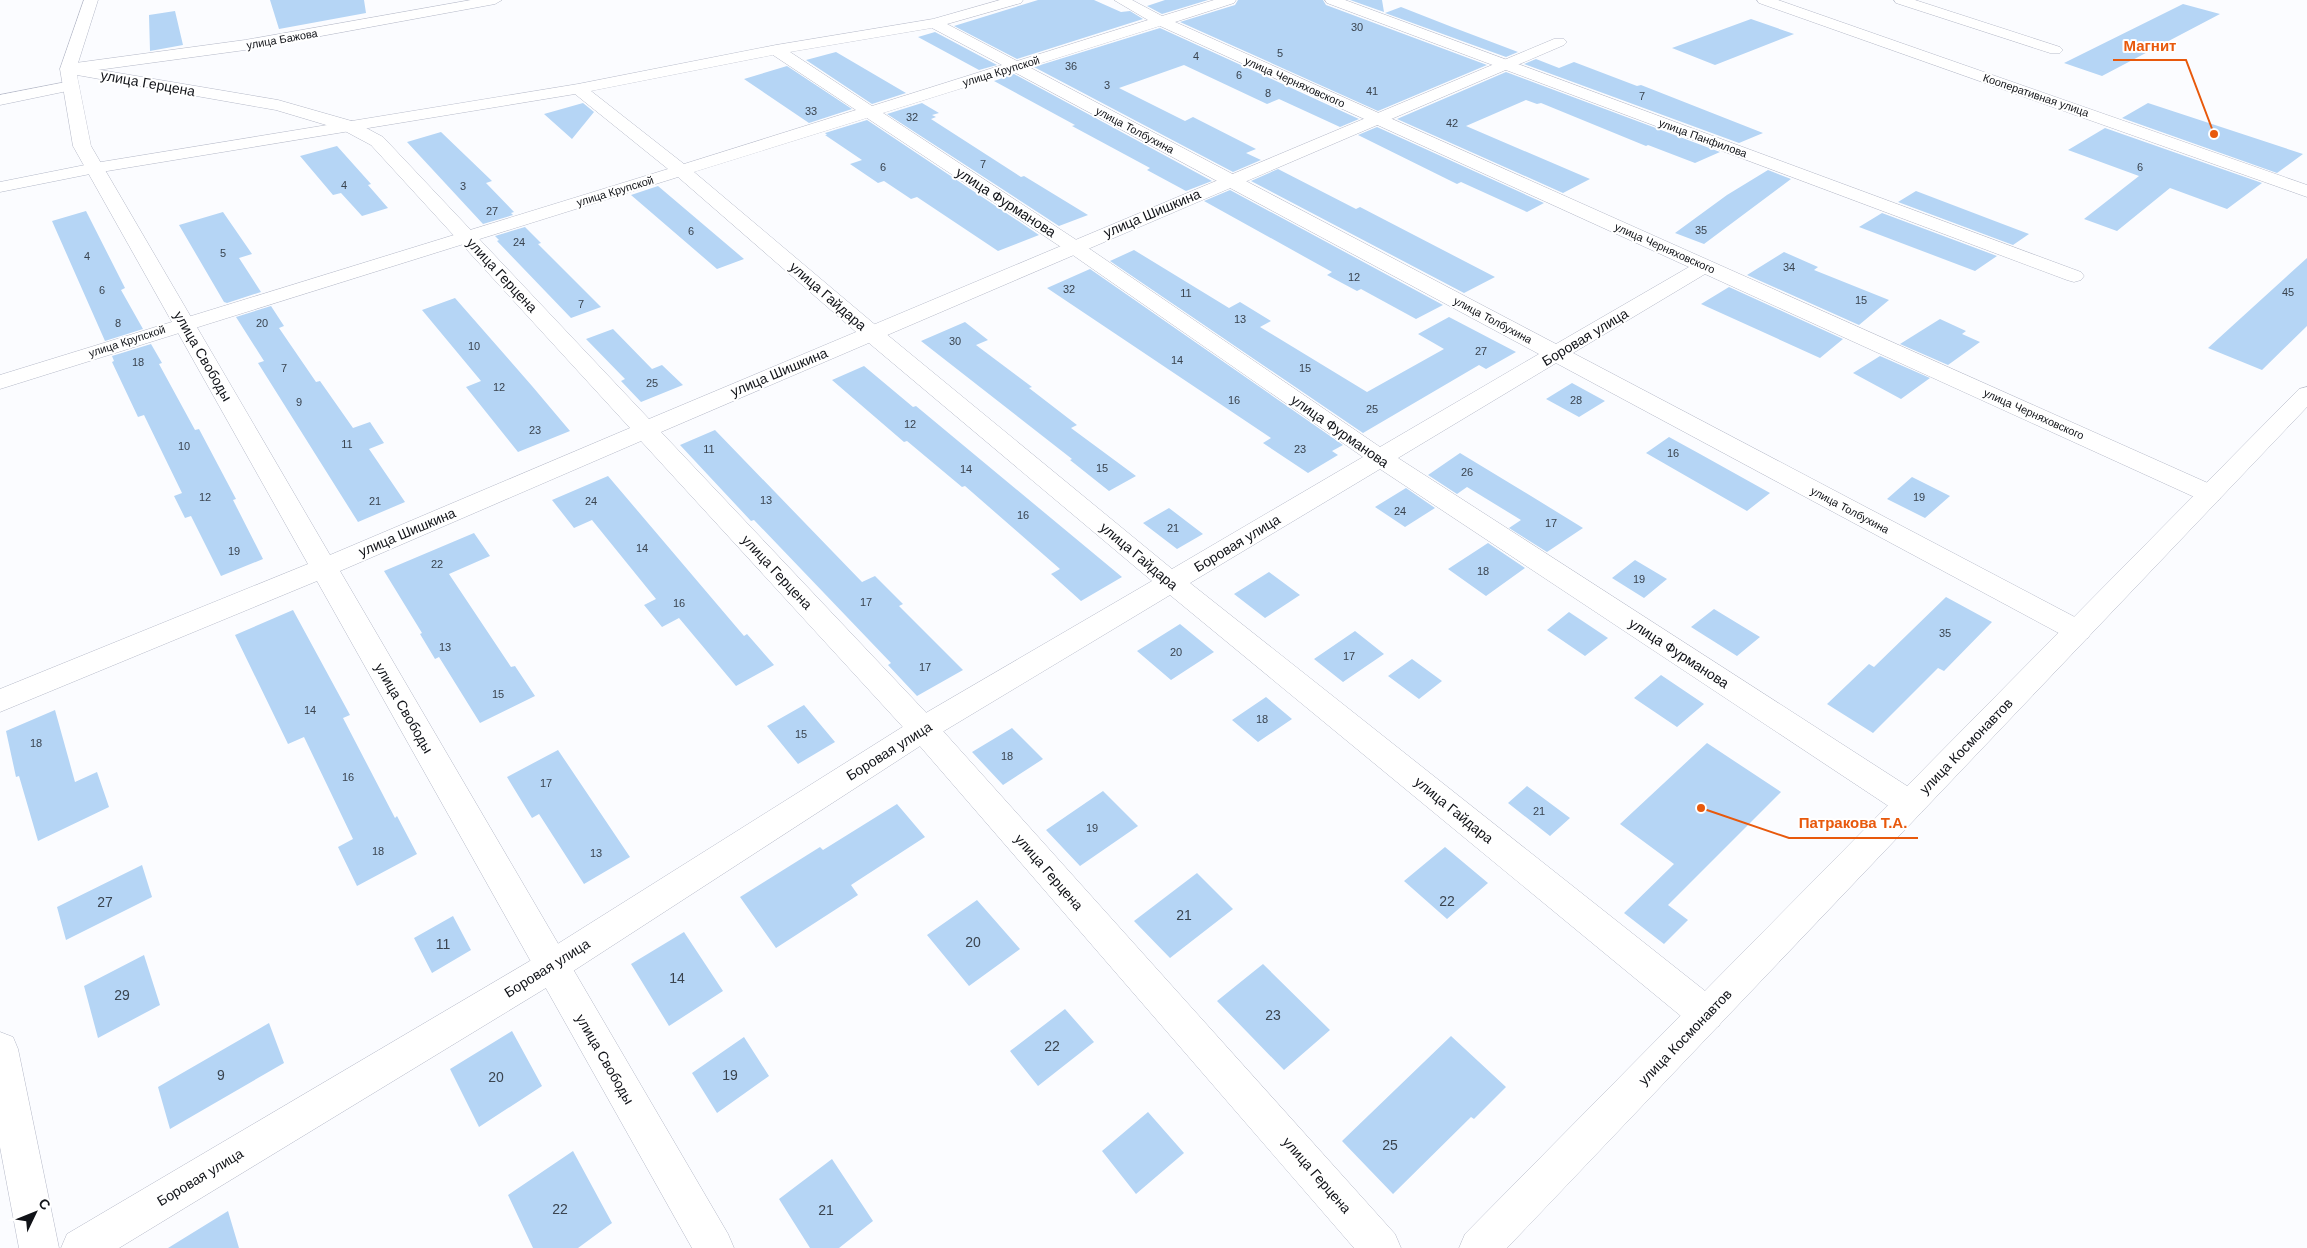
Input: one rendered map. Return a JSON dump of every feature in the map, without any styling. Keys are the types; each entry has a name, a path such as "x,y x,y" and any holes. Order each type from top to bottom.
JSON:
{"street":[{"path":"68,69 91,0"},
{"name":"улица Бажова","path":"68,69 245,45 495,0"},
{"path":"0,187 95,168 578,89 776,50 934,23 1016,0"},
{"name":"улица Черняховского","path":"1121,0 1160,21 2210,494"},
{"name":"улица Крупской","path":"0,382 1229,0"},
{"name":"улица Панфилова","path":"1332,0 2074,276"},
{"name":"Кооперативная улица","path":"1764,0 2307,191"},
{"path":"1900,0 2055,50"},
{"name":"улица Толбухина","path":"934,23 2078,631"},
{"name":"улица Шишкина","path":"0,701 324,568 1375,118 1558,42"},
{"name":"улица Фурманова","path":"776,50 867,112 1074,247 1380,458 1910,804"},
{"name":"улица Свободы","path":"68,69 82,146 714,1248"},
{"name":"улица Герцена","path":"68,69 278,105 349,126 377,140 923,729 1381,1248"},
{"path":"0,100 71,86"},
{"name":"улица Гайдара","path":"578,89 681,170 871,333 1171,582 1706,1014"},
{"name":"Боровая улица","path":"81,1248 552,966 923,729 1704,266"},
{"name":"улица Космонавтов","path":"1479,1248 2307,394"},
{"path":"0,1049 39,1248"}],"building":[{"path":"270,0 364,0 366,13 279,29"},
{"path":"1038,0 1094,0 1121,12 1130,11 1143,19 1017,59 954,26"},
{"path":"1165,0 1208,0 1162,14 1147,6"},
{"path":"1238,0 1323,0 1326,5 1487,65 1378,111 1180,22 1235,5"},
{"path":"1350,0 1382,0 1384,12"},
{"path":"2183,4 2220,14 2102,76 2064,63"},
{"path":"1401,7 1518,52 1506,57 1385,13"},
{"path":"175,11 183,45 150,51 149,15"},
{"path":"1751,19 1794,34 1715,65 1672,48"},
{"path":"1160,28 1359,119 1340,127 1279,99 1267,104 1184,65 1119,88 1185,121 1193,117 1256,149 1246,153 1261,160 1233,172 1034,67"},
{"path":"935,32 997,65 979,70 918,37"},
{"path":"836,52 906,93 872,104 806,60"},
{"path":"1536,59 1559,68 1574,62 1637,86 1641,85 1763,133 1739,143 1524,64"},
{"path":"787,66 852,109 809,123 744,79"},
{"path":"1506,72 1720,152 1695,163 1648,145 1646,146 1541,103 1537,104 1526,100 1466,126 1590,179 1563,193 1397,119"},
{"path":"1014,74 1212,181 1186,191 1147,170 1150,168 994,81"},
{"path":"583,103 594,112 572,139 544,114"},
{"path":"922,103 939,113 932,115 936,117 931,119 1021,177 1024,176 1088,215 1059,226 887,114"},
{"path":"2148,103 2303,154 2277,173 2122,118"},
{"path":"867,120 1039,235 998,251 917,197 911,199 884,181 878,183 850,164 862,160 825,135 827,135 825,133"},
{"path":"1377,127 1544,203 1527,212 1461,182 1457,184 1358,135"},
{"path":"2105,128 2262,183 2227,209 2170,188 2117,231 2084,219 2139,176 2068,150"},
{"path":"441,132 492,181 486,183 514,212 511,213 513,215 483,224 407,142"},
{"path":"337,146 371,184 368,185 388,208 362,216 341,193 333,195 300,156"},
{"path":"1278,169 1356,209 1360,207 1495,277 1464,293 1251,181"},
{"path":"1768,170 1791,179 1704,244 1675,233 1727,195"},
{"path":"658,186 744,259 717,269 631,195"},
{"path":"1230,190 1443,305 1416,319 1361,289 1357,291 1327,275 1332,272 1204,201"},
{"path":"1916,191 2029,234 2013,245 1898,202"},
{"path":"86,211 125,288 121,290 143,329 105,341 52,221"},
{"path":"223,212 252,254 239,258 261,292 227,303 224,302 179,225"},
{"path":"1882,213 1997,256 1975,271 1859,227"},
{"path":"525,227 541,243 538,244 601,307 571,318 497,241 499,240 495,236"},
{"path":"1134,250 1229,308 1240,302 1271,321 1260,327 1367,392 1444,349 1418,334 1449,317 1516,352 1486,369 1479,365 1363,433 1110,261"},
{"path":"1784,252 1818,267 1814,270 1889,300 1859,325 1747,275"},
{"path":"2307,258 2307,326 2262,370 2208,348"},
{"path":"1090,269 1343,445 1332,451 1338,455 1308,473 1263,443 1271,438 1047,288"},
{"path":"1729,287 1843,339 1820,358 1701,304"},
{"path":"455,298 570,431 518,452 466,387 481,381 422,310"},
{"path":"271,306 284,326 279,328 316,382 320,381 353,428 370,422 384,443 369,449 405,502 358,522 258,363 264,361 236,317"},
{"path":"1940,319 1966,331 1962,334 1980,342 1948,365 1900,344"},
{"path":"965,322 988,340 976,345 1032,387 1029,388 1077,425 1071,428 1136,476 1109,491 1070,460 1072,459 921,341"},
{"path":"613,329 652,369 662,365 683,385 641,402 621,381 625,379 586,339"},
{"path":"151,344 162,363 159,364 195,430 199,429 236,499 233,500 263,559 221,576 191,516 185,518 174,496 182,493 144,415 138,417 112,362 114,361 112,356"},
{"path":"1880,356 1930,378 1901,399 1853,373"},
{"path":"864,366 913,407 916,406 1122,577 1081,601 1051,574 1060,569 965,486 962,487 907,441 904,442 832,380"},
{"path":"1572,383 1605,401 1579,417 1546,399"},
{"path":"715,430 862,582 875,576 903,604 899,606 963,670 917,696 888,665 891,663 754,520 751,521 680,445"},
{"path":"1669,437 1770,493 1747,511 1646,453"},
{"path":"1460,453 1583,528 1547,552 1509,528 1521,520 1467,487 1457,494 1428,475"},
{"path":"608,476 744,636 747,634 774,665 736,686 679,618 662,627 644,605 656,599 592,520 574,528 552,500"},
{"path":"1912,477 1950,496 1925,518 1887,499"},
{"path":"1406,488 1435,508 1405,527 1375,507"},
{"path":"1169,508 1203,534 1177,549 1143,523"},
{"path":"474,533 490,556 449,574 511,667 515,666 535,696 480,723 439,657 435,659 420,634 422,633 384,571"},
{"path":"1488,543 1525,568 1486,596 1448,569"},
{"path":"1635,560 1667,579 1644,598 1612,578"},
{"path":"1269,572 1300,595 1265,618 1234,594"},
{"path":"1946,597 1992,622 1944,671 1938,668 1873,733 1827,704 1869,664 1874,667"},
{"path":"1714,609 1760,637 1737,656 1691,627"},
{"path":"293,610 350,715 343,718 395,818 397,816 417,854 357,886 338,847 353,839 304,737 288,744 235,635"},
{"path":"1569,612 1608,638 1585,656 1547,630"},
{"path":"1180,624 1214,652 1171,680 1137,651"},
{"path":"1355,631 1384,654 1343,682 1314,659"},
{"path":"1412,659 1442,681 1419,699 1388,676"},
{"path":"1661,675 1704,704 1677,727 1634,698"},
{"path":"1266,697 1292,719 1258,742 1232,720"},
{"path":"804,705 835,742 798,764 767,726"},
{"path":"55,710 75,782 97,772 109,807 38,841 19,776 16,777 6,731"},
{"path":"1012,728 1043,759 1003,785 972,752"},
{"path":"1707,743 1781,792 1668,905 1688,920 1664,944 1624,913 1674,864 1620,824"},
{"path":"558,750 630,857 584,884 539,814 532,818 507,777"},
{"path":"1527,786 1570,818 1550,836 1508,803"},
{"path":"1103,791 1138,826 1080,866 1046,830"},
{"path":"897,804 925,837 851,885 858,895 776,948 740,897 820,847 823,850"},
{"path":"1445,847 1488,883 1447,919 1404,881"},
{"path":"142,865 152,897 66,940 57,907"},
{"path":"1197,873 1233,909 1170,958 1134,921"},
{"path":"977,900 1020,949 969,986 927,935"},
{"path":"453,916 471,950 432,973 414,938"},
{"path":"684,932 723,991 669,1026 631,964"},
{"path":"144,955 160,1005 98,1038 84,986"},
{"path":"1263,964 1330,1030 1284,1070 1217,1001"},
{"path":"1065,1009 1094,1042 1038,1086 1010,1051"},
{"path":"269,1023 284,1063 170,1129 158,1087"},
{"path":"512,1031 542,1086 479,1127 450,1069"},
{"path":"1451,1036 1506,1087 1474,1119 1471,1117 1393,1194 1342,1141"},
{"path":"744,1037 769,1076 717,1113 692,1073"},
{"path":"1148,1112 1184,1153 1136,1194 1102,1151"},
{"path":"573,1151 612,1223 578,1248 533,1248 508,1195"},
{"path":"832,1159 873,1221 839,1248 810,1248 779,1199"},
{"path":"228,1211 239,1248 168,1248"}],"place":[{"name":"Магнит","path":"2214,134"},
{"name":"Патракова Т.А.","path":"1701,808"}]}
